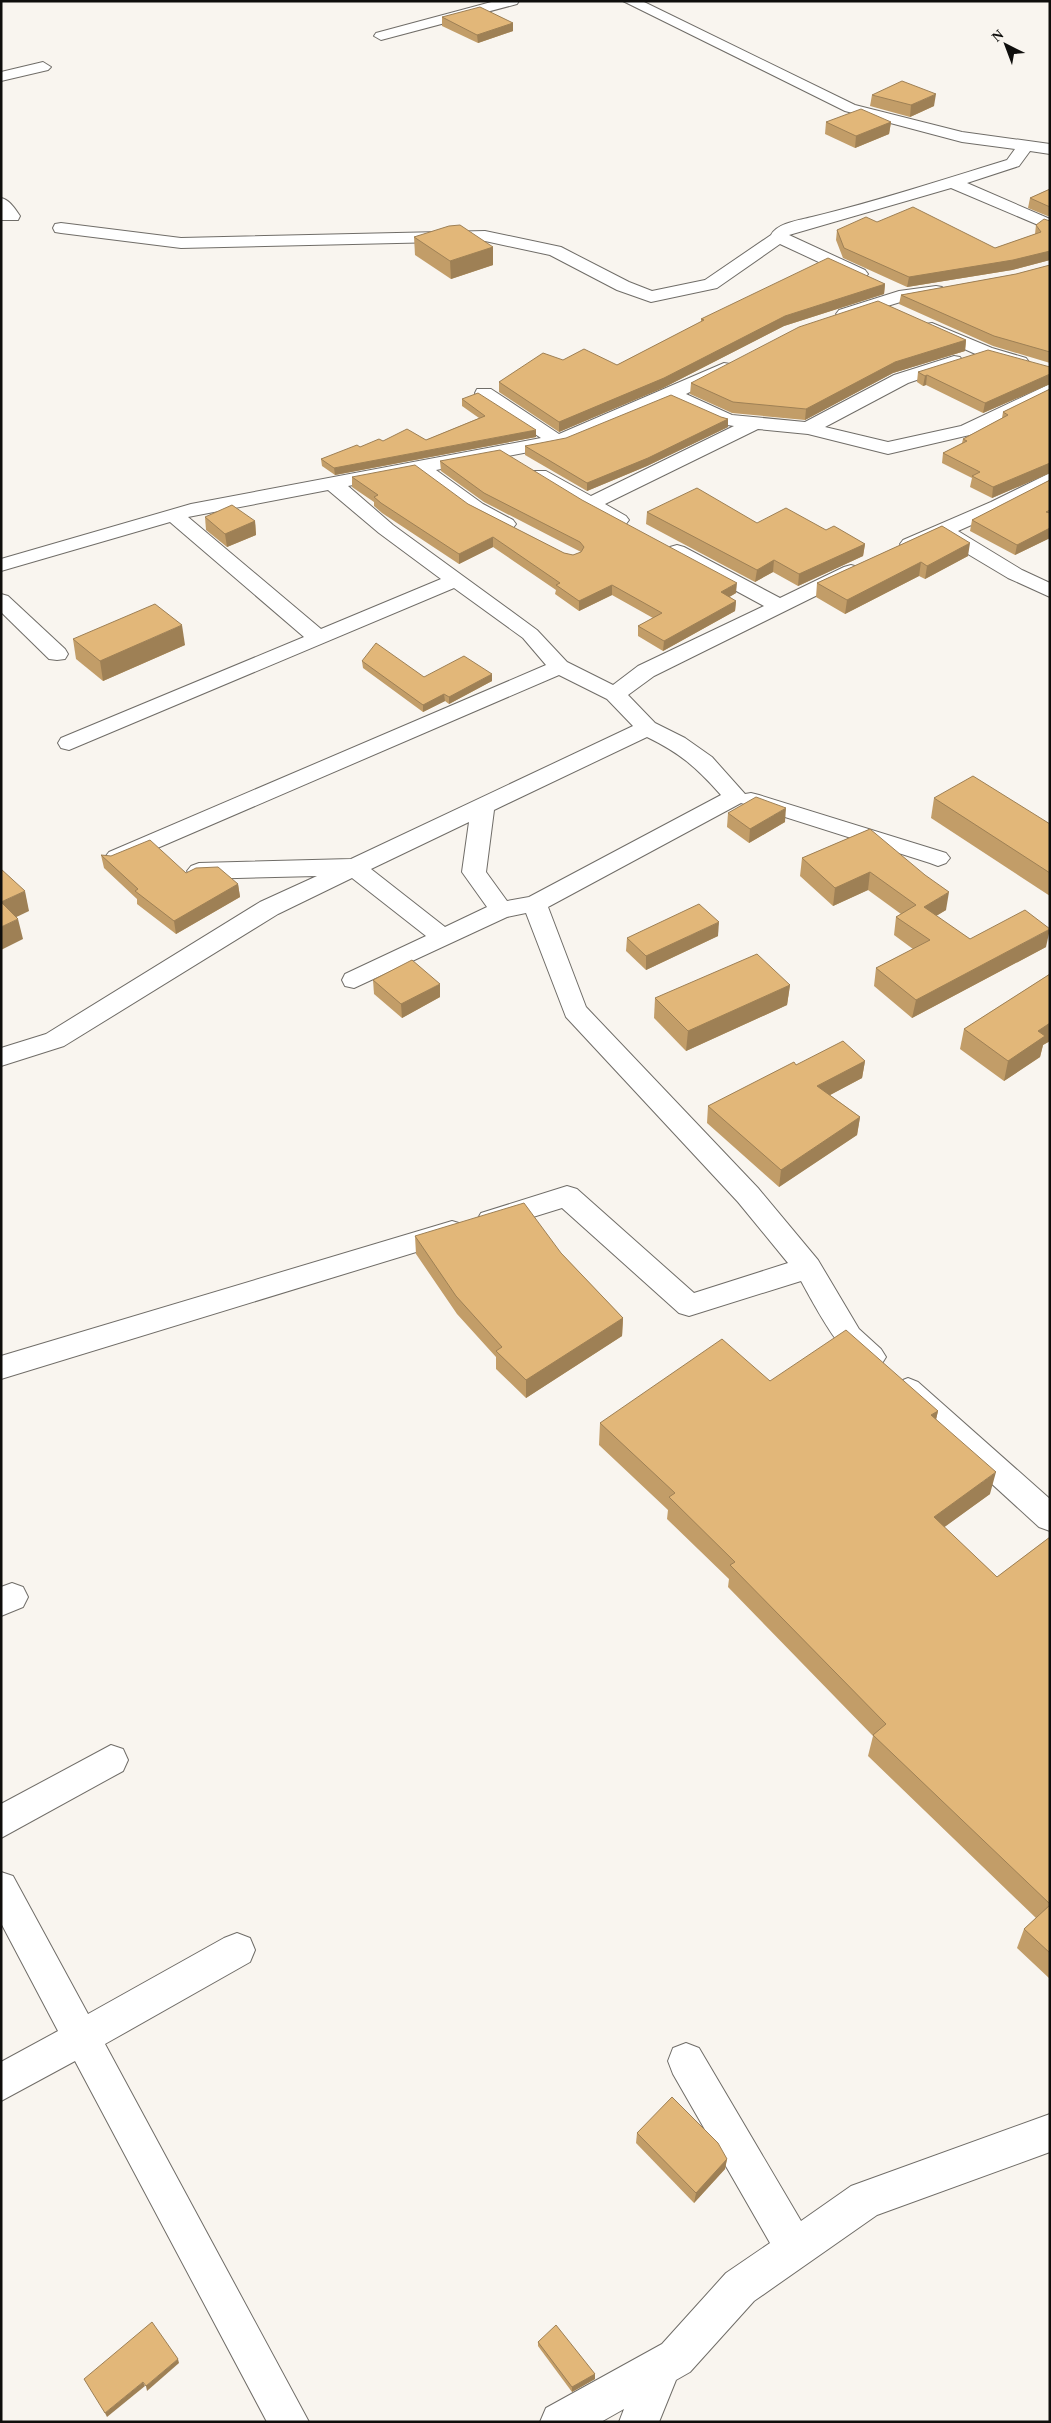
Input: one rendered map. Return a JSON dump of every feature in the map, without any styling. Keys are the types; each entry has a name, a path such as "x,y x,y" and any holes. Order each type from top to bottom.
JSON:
{"street":[{"path":"381,36 512,1"},
{"path":"630,1 850,108 962,137 1050,149"},
{"path":"1,77 43,67"},
{"path":"61,228 181,243 465,238 485,236 555,251 623,286 651,297 711,284 779,237 780,233 797,226 866,208 1013,163 1026,146"},
{"path":"951,182 1050,225"},
{"path":"1,203 12,216 1,215"},
{"path":"779,237 905,295"},
{"path":"829,320 905,295 955,288"},
{"path":"878,304 986,352 1036,367"},
{"path":"808,428 901,379 986,352"},
{"path":"1,565 174,515 558,441 671,394 737,361"},
{"path":"671,394 728,420 808,428 888,448 967,430 1050,389"},
{"path":"484,393 558,441"},
{"path":"590,504 755,423"},
{"path":"502,451 632,527"},
{"path":"420,467 476,508 519,530"},
{"path":"615,694 646,672 778,605 941,529 998,506 1050,479"},
{"path":"332,484 386,529 530,634 559,667 615,694 647,728 677,743 704,762 733,794 938,858"},
{"path":"174,515 318,638"},
{"path":"941,529 1016,574 1047,588"},
{"path":"658,541 778,605"},
{"path":"69,743 456,580"},
{"path":"1,600 57,654"},
{"path":"112,859 559,667"},
{"path":"1,1057 55,1040 268,908 647,728"},
{"path":"354,980 501,910 535,904 735,797 733,794"},
{"path":"483,806 474,872 501,910"},
{"path":"199,871 354,867 444,938"},
{"path":"535,904 576,1011 748,1194 808,1268 849,1337 1050,1518"},
{"path":"1,1368 567,1196 689,1305 808,1268"},
{"path":"1,1822 110,1760"},
{"path":"1,1888 289,2422"},
{"path":"1,2083 237,1950"},
{"path":"686,2062 795,2248"},
{"path":"560,2422 676,2358 740,2287 865,2200 1050,2133"},
{"path":"639,2422 662,2366"}],"building":[{"path":"480,7 513,23 477,35 442,17"},
{"path":"902,81 936,94 911,105 872,95"},
{"path":"861,109 891,122 856,136 826,122"},
{"path":"1050,189 1050,207 1030,198"},
{"path":"913,207 995,248 1041,232 1036,225 1044,219 1050,221 1050,251 1013,260 909,277 844,248 837,230 866,217 877,222"},
{"path":"460,225 493,247 450,261 414,237 449,226"},
{"path":"828,258 885,284 785,316 664,378 559,422 499,382 543,353 563,360 584,349 617,365 704,320 701,319"},
{"path":"1050,265 1050,352 994,336 901,295 1016,274"},
{"path":"878,301 966,340 895,362 806,409 733,402 691,383 799,327"},
{"path":"988,350 1050,367 1050,374 985,403 918,372"},
{"path":"1050,389 1050,463 993,487 972,476 980,472 943,453 967,441 963,439 1008,415 1003,412"},
{"path":"478,393 536,430 334,468 321,459 357,445 360,447 379,439 383,441 407,429 426,440 485,416 462,399"},
{"path":"671,395 728,419 648,458 587,483 525,446 566,438"},
{"path":"500,450 582,500 737,583 721,592 736,601 664,641 638,626 662,613 612,585 579,601 556,585 560,583 493,537 459,554 381,503 374,497 378,495 352,477 415,465 468,504 564,553 573,555 581,552 584,547 580,542 484,493 440,461"},
{"path":"1050,480 1050,510 1046,512 1050,513 1050,528 1017,545 972,520"},
{"path":"697,488 757,523 786,508 826,530 834,526 865,544 799,574 774,560 757,570 647,512"},
{"path":"232,505 255,521 225,534 205,517"},
{"path":"942,526 970,543 927,566 921,562 847,600 817,583"},
{"path":"155,604 182,625 100,661 73,639"},
{"path":"376,643 424,677 464,656 492,674 449,697 444,694 423,705 362,661"},
{"path":"973,776 1050,824 1050,873 934,798"},
{"path":"756,797 786,808 750,829 728,813"},
{"path":"870,829 925,875 949,892 924,907 970,939 1025,910 1050,929 916,1000 876,968 930,940 896,917 916,905 870,872 835,888 802,858"},
{"path":"150,840 186,873 196,868 218,867 238,884 174,921 135,891 138,889 101,855 111,856"},
{"path":"1,869 25,891 1,902"},
{"path":"1,902 18,919 1,927"},
{"path":"699,904 719,922 646,956 627,938"},
{"path":"757,954 790,985 688,1031 655,998"},
{"path":"412,960 440,984 401,1004 373,980"},
{"path":"1050,974 1050,1023 1038,1031 1045,1036 1008,1061 964,1029"},
{"path":"843,1041 865,1061 817,1086 860,1117 781,1170 708,1106 794,1062 796,1065"},
{"path":"524,1203 561,1253 623,1318 526,1380 496,1351 502,1347 456,1296 415,1236"},
{"path":"846,1330 938,1411 931,1415 996,1472 934,1517 997,1577 1050,1537 1050,1904 873,1735 886,1724 730,1565 735,1562 669,1497 675,1493 600,1423 722,1339 770,1381"},
{"path":"1050,1905 1050,1953 1024,1929"},
{"path":"672,2097 718,2143 727,2159 696,2193 637,2133"},
{"path":"152,2322 178,2359 146,2386 143,2382 105,2413 84,2379"},
{"path":"556,2325 595,2374 572,2387 538,2342"}]}
